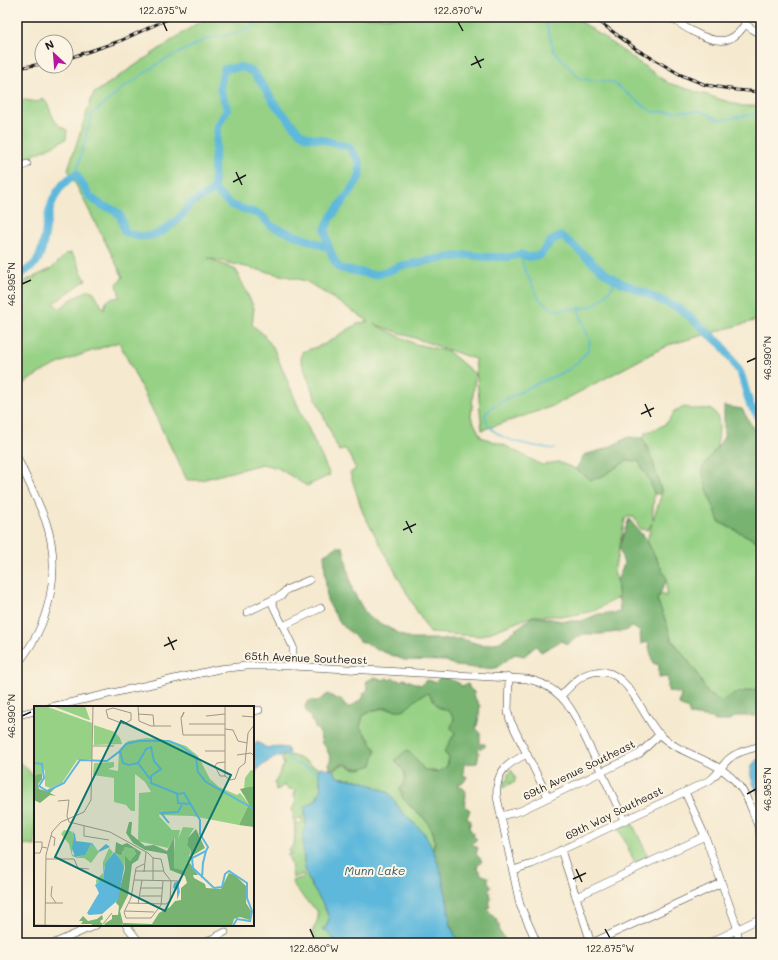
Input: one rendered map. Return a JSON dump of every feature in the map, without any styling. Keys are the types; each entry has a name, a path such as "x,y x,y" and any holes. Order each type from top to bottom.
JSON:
{"street":[{"path":"671,17 701,36 715,40 728,40 739,34 745,24"},
{"path":"742,17 745,24 761,35"},
{"path":"17,169 27,164"},
{"path":"17,457 45,522 51,543 53,564 51,590 45,616 31,644 17,664"},
{"path":"247,612 282,595 286,590 309,580"},
{"path":"271,601 293,647 293,666"},
{"path":"283,626 321,608"},
{"name":"65th Avenue Southeast","path":"60,706 80,704 183,676 225,668 246,666 293,666 509,677 534,680 547,686 561,696"},
{"path":"624,820 575,716 561,696 583,676 597,672 608,673 618,678 626,686 649,722 674,746 712,763 734,780 746,795 761,836"},
{"path":"509,677 508,712 548,797"},
{"path":"17,715 34,711"},
{"name":"69th Avenue Southeast","path":"501,816 520,811 639,754 660,734"},
{"name":"69th Way Southeast","path":"513,870 532,864 710,780 732,756 761,746"},
{"path":"527,754 510,763 500,775 496,788 520,905 537,943"},
{"path":"685,792 705,836 737,929 739,943"},
{"path":"576,896 705,836"},
{"path":"561,850 591,943 721,882"},
{"path":"709,943 761,918"},
{"path":"55,943 94,926"},
{"path":"127,926 140,943"},
{"path":"204,943 225,932"}],"green space":[{"path":"213,17 575,17 668,83 742,106 761,106 761,319 668,345 553,406 482,430 475,359 374,324 415,344 448,351 475,374 471,417 481,437 504,445 542,465 558,462 576,469 591,480 601,477 626,461 638,461 652,486 654,495 653,520 662,493 653,462 643,438 645,433 662,426 669,420 674,411 685,407 712,410 717,417 719,433 715,451 702,469 719,522 759,542 761,565 761,686 756,689 737,693 721,701 708,694 695,670 671,638 657,600 660,594 666,596 667,579 647,541 652,523 648,530 640,529 634,517 627,517 625,519 614,572 623,595 594,611 568,616 533,616 481,636 430,633 363,513 350,473 356,469 346,449 339,451 312,390 301,360 302,352 325,344 357,324 368,321 306,281 208,258 236,270 254,308 252,325 262,333 273,347 301,413 330,475 307,486 278,468 262,464 201,480 187,480 119,342 53,366 17,389 17,288 27,280 51,269 66,254 71,253 76,259 86,280 54,303 60,309 70,300 89,290 94,292 104,310 108,300 120,297 117,284 123,277 68,169 93,94 196,24"},
{"path":"42,98 47,104 56,122 67,130 66,139 30,157 17,161 17,99 38,102"},
{"path":"724,406 742,409 757,435 761,437 761,574 759,542 719,522 703,476 702,469 724,437"},
{"path":"629,437 643,438 653,462 662,494 654,494 650,481 638,461 626,461 601,477 591,480 576,469 584,455 605,449"},
{"path":"629,519 647,541 667,579 657,600 671,639 695,670 708,694 721,701 737,693 756,689 761,686 761,712 756,716 737,716 728,721 715,721 711,718 690,715 688,709 679,705 681,694 668,691 668,677 659,678 659,665 653,663 648,642 641,644 640,632 633,627 625,631 601,634 583,634 567,644 561,641 541,652 536,646 524,656 515,654 496,668 485,669 456,666 446,661 404,660 379,650 360,641 342,625 327,600 324,554 337,547 343,547 352,589 368,617 410,639 462,639 482,645 500,642 533,616 563,621 582,621 598,614 620,612 617,581 624,564 619,547"},
{"path":"441,676 459,683 461,686 468,684 470,689 474,692 475,698 480,706 476,728 480,733 480,744 485,744 485,747 478,749 479,753 477,763 464,764 463,774 467,777 464,782 457,785 462,787 466,792 465,806 470,810 467,818 471,821 469,828 473,833 473,836 477,839 472,844 478,848 476,854 482,861 477,867 482,875 488,877 488,882 491,886 488,891 491,899 489,902 490,907 488,908 499,923 499,931 508,943 458,943 451,926 441,871 433,850 435,841 433,831 425,819 403,799 400,789 404,781 405,774 395,760 407,750 424,770 439,772 447,766 449,758 444,752 455,733 451,728 454,718 449,711 438,707 428,693 421,696 403,710 384,708 371,711 363,716 360,727 376,750 372,765 360,769 344,764 330,769 329,763 331,759 326,748 322,744 319,731 315,728 311,721 310,715 307,713 305,706 308,701 318,701 328,694 337,699 341,699 346,707 351,707 364,697 363,694 368,689 366,684 367,681 375,677 383,680 387,678 390,680 393,678 400,681 404,679 421,685 426,680 436,682"},
{"path":"429,692 438,707 449,711 454,718 451,728 455,733 444,752 449,758 447,766 439,772 424,770 415,758 395,760 405,773 408,805 424,819 432,829 434,842 433,850 424,833 402,812 388,792 362,781 337,777 333,770 344,765 354,769 371,741 360,727 363,716 379,709 395,710"},
{"path":"284,754 308,762 318,768 321,789 316,800 305,807 306,832 304,861 308,878 324,906 329,919 326,927 323,929 327,931 335,943 310,943 316,938 312,932 318,919 317,910 305,900 294,887 292,881 304,877 303,874 293,878 291,863 287,854 291,854 291,851 288,850 294,845 294,822 302,824 302,818 293,820 292,810 296,801 294,795 296,790 288,789 284,785 276,790 275,783 284,764 282,760"},
{"path":"20,763 27,768 34,778 34,846 17,842 17,764"},
{"path":"511,770 515,776 515,781 514,783 511,783 503,788 504,780 507,781 507,776"},
{"path":"632,823 648,856 635,863 619,829"}],"water":[{"path":"257,742 267,748 287,748 289,753 288,755 279,756 262,765 256,771 254,778 254,746"},
{"path":"761,757 761,798 755,788 751,771 752,766"},
{"name":"Munn Lake","path":"322,767 333,770 337,777 362,781 388,792 402,812 424,833 433,850 441,871 451,926 458,943 335,943 327,931 322,929 326,927 329,919 328,914 311,885 306,872 303,829 306,826 305,807 316,800 321,789 318,768"}],"waterway":[{"path":"76,174 92,114 123,88 159,63 206,39 239,33 269,17"},
{"path":"544,17 554,51 580,79 612,82 652,112 700,111 720,120 761,113"},
{"path":"17,277 33,266 39,258 53,200 68,179 76,174 90,197 120,215 125,232 142,236 150,236 164,231 183,214 190,204 214,190 214,163 218,126 227,109 220,88 224,69 242,67 253,72 274,103 300,133 307,137 349,147 360,163 360,176 331,217 325,230 329,248 339,268 375,275 400,266 436,259 469,255 509,257 520,254 529,257 540,255 551,241 561,236 617,281 682,310 722,345 741,374 750,405 761,420"},
{"path":"214,190 231,205 261,215 271,226 329,248"},
{"path":"520,254 524,268 539,299 554,310 578,309 592,306 596,304 617,281"},
{"path":"554,449 523,444 502,436 493,430 487,423 485,414 493,406 568,370 587,352 590,342 578,309"},
{"path":"286,755 293,762 319,773"}],"railway":[{"path":"74,56 120,41 172,17"},
{"path":"593,17 636,49 681,75 706,85 761,92"},
{"path":"17,68 34,65"}]}
